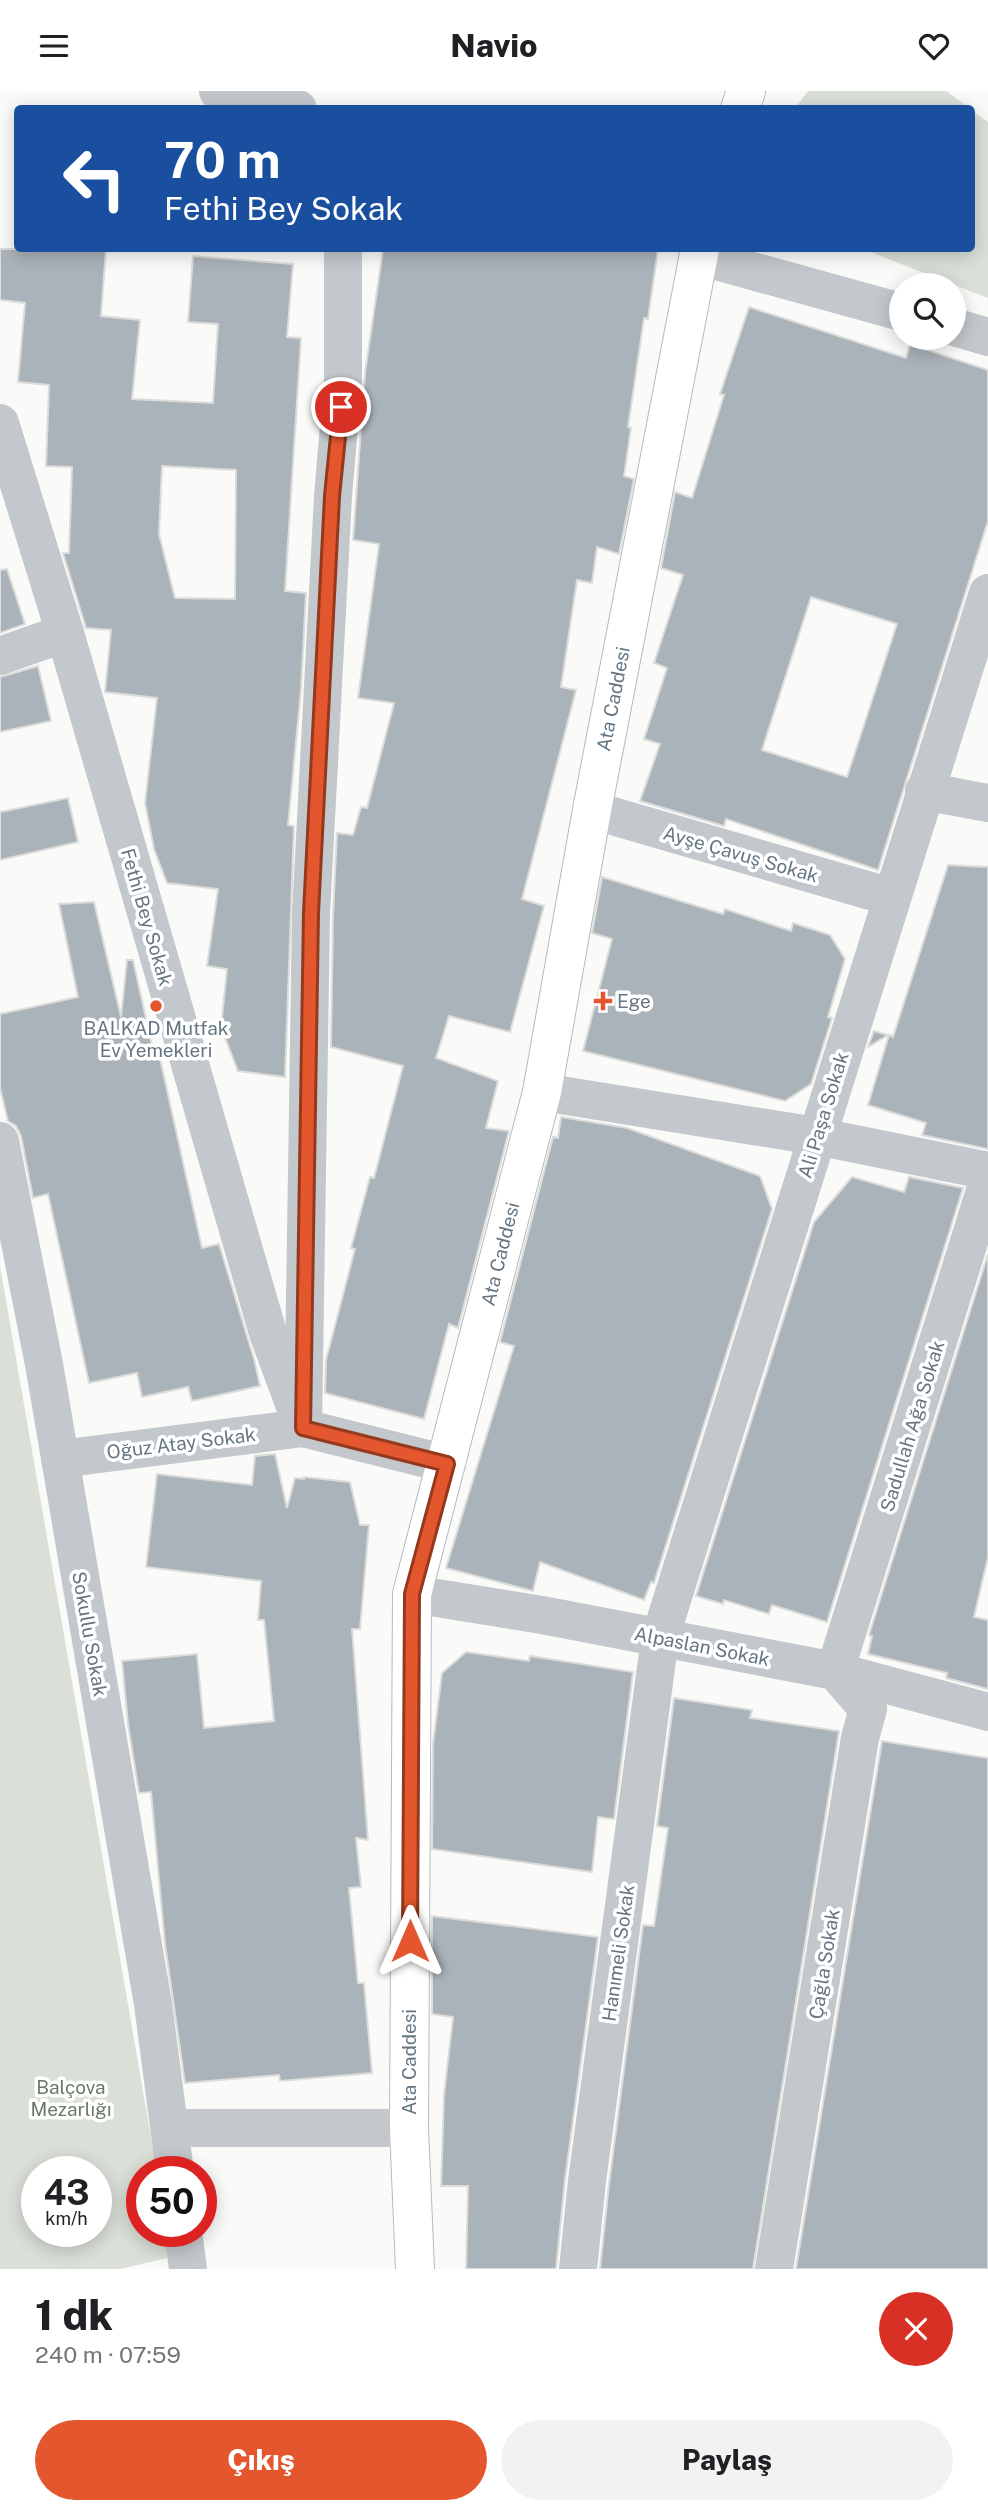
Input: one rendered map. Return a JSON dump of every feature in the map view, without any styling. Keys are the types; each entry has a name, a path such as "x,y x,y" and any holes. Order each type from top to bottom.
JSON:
{"main road":[{"name":"Ata Caddesi","path":"415,2269 409,2128 412,1594 542,1092 592,810 699,252"}],"street":[{"path":"218,91 280,105"},
{"path":"343,252 343,380 332,496 311,913 303,1428 447,1464"},
{"path":"699,252 889,308"},
{"path":"966,331 988,337"},
{"name":"Fethi Bey Sokak","path":"0,423 65,633 268,1333 303,1428"},
{"name":"Ali Paşa Sokak","path":"660,1638 988,593"},
{"path":"0,656 65,633"},
{"path":"924,791 988,803"},
{"name":"Ayşe Çavuş Sokak","path":"592,810 891,897"},
{"path":"542,1092 816,1136 988,1171"},
{"name":"Sokullu Sokak","path":"0,1141 60,1459 153,2004 174,2156"},
{"name":"Sadullah Ağa Sokak","path":"835,1671 988,1181"},
{"name":"Oğuz Atay Sokak","path":"60,1459 303,1428"},
{"name":"Alpaslan Sokak","path":"412,1594 542,1615 835,1671 988,1712"},
{"name":"Hanımeli Sokak","path":"578,2269 587,2181 660,1638"},
{"name":"Çağla Sokak","path":"774,2269 860,1738 868,1709 835,1671"},
{"path":"170,2128 409,2128"},
{"path":"185,2247 188,2269"}],"green space":[{"path":"808,91 946,91 966,105 797,105"},
{"path":"975,113 988,122 988,298 966,289 966,273 924,273 871,252 975,252"},
{"name":"Balçova Mezarlığı","path":"0,1266 154,2156 126,2156 126,2247 170,2247 172,2257 120,2269 0,2269"}],"building":[{"path":"0,249 14,249 14,252 106,252 101,316 140,320 132,399 213,403 218,324 188,322 193,256 293,264 287,337 301,338 285,591 306,593 301,690 288,825 294,826 285,1077 238,1071 221,1027 227,969 207,966 218,889 167,883 154,849 145,803 157,698 105,692 111,630 86,628 63,553 69,553 72,467 46,466 49,385 18,382 25,303 0,300","holes":["162,466 236,470 235,599 175,598 159,534"]},
{"path":"383,252 658,252 648,319 644,318 628,427 631,428 624,476 634,479 619,554 597,547 592,583 577,580 561,687 576,690 522,899 544,906 510,1032 449,1016 436,1058 498,1081 486,1128 509,1131 458,1328 449,1324 424,1419 325,1393 326,1360 355,1249 351,1248 370,1177 374,1178 403,1066 331,1047 337,833 353,835 361,807 367,808 394,703 358,698 379,544 353,540 365,373"},
{"path":"749,307 906,358 908,350 928,350 988,370 988,521 878,870 726,819 724,826 640,801 660,744 644,739 667,668 654,663 683,575 661,568 675,492 692,498 724,395 720,394","holes":["811,597 897,624 847,777 762,750"]},
{"path":"7,569 25,624 0,633 0,570"},
{"path":"38,666 51,721 0,732 0,677"},
{"path":"68,798 78,842 0,860 0,812"},
{"path":"948,865 988,867 988,1149 922,1135 926,1123 868,1105 889,1035 893,1037"},
{"path":"602,877 723,914 725,909 791,931 793,923 830,935 845,959 828,1017 832,1018 811,1084 785,1101 583,1051 612,939 592,933"},
{"path":"94,902 121,1017 127,960 133,960 154,1055 159,1054 202,1248 219,1244 260,1386 192,1401 188,1387 142,1397 137,1373 89,1383 48,1194 33,1198 21,1136 16,1126 8,1121 0,1088 0,1014 78,997 59,904"},
{"path":"874,1031 888,1035 868,1047"},
{"path":"561,1117 627,1128 760,1176 772,1209 654,1583 651,1582 644,1600 540,1562 533,1591 446,1568 514,1346 500,1342 553,1137 558,1138"},
{"path":"852,1177 904,1192 909,1177 963,1188 827,1622 772,1605 769,1614 724,1600 723,1604 696,1596 814,1222"},
{"path":"988,1254 988,1557 974,1617 988,1620 988,1689 946,1678 947,1673 868,1654 872,1636 869,1635"},
{"path":"275,1454 287,1508 295,1478 350,1482 360,1525 369,1525 360,1629 352,1629 368,1840 356,1838 361,1887 349,1888 358,1983 364,1983 372,2073 280,2081 279,2075 185,2083 165,1944 151,1792 139,1793 122,1661 197,1654 204,1728 274,1721 264,1620 258,1620 261,1581 146,1567 157,1474 252,1485 255,1456"},
{"path":"466,1652 529,1661 530,1656 633,1672 614,1819 598,1817 592,1872 432,1849 433,1743 442,1673"},
{"path":"674,1698 752,1710 750,1718 839,1731 753,2269 600,2269 643,1925 654,1926 668,1828 657,1826"},
{"path":"882,1741 988,1758 988,2269 796,2269"},
{"path":"432,1916 598,1937 565,2179 556,2269 466,2269 468,2186 441,2186 444,2095 453,2017 432,2014"}],"place":[{"name":"Ege","path":"603,1001"},
{"name":"BALKAD Mutfak Ev Yemekleri","path":"156,1006"}],"route":[{"path":"341,407 332,496 311,913 303,1428 447,1464 412,1594 410,1941"}]}
